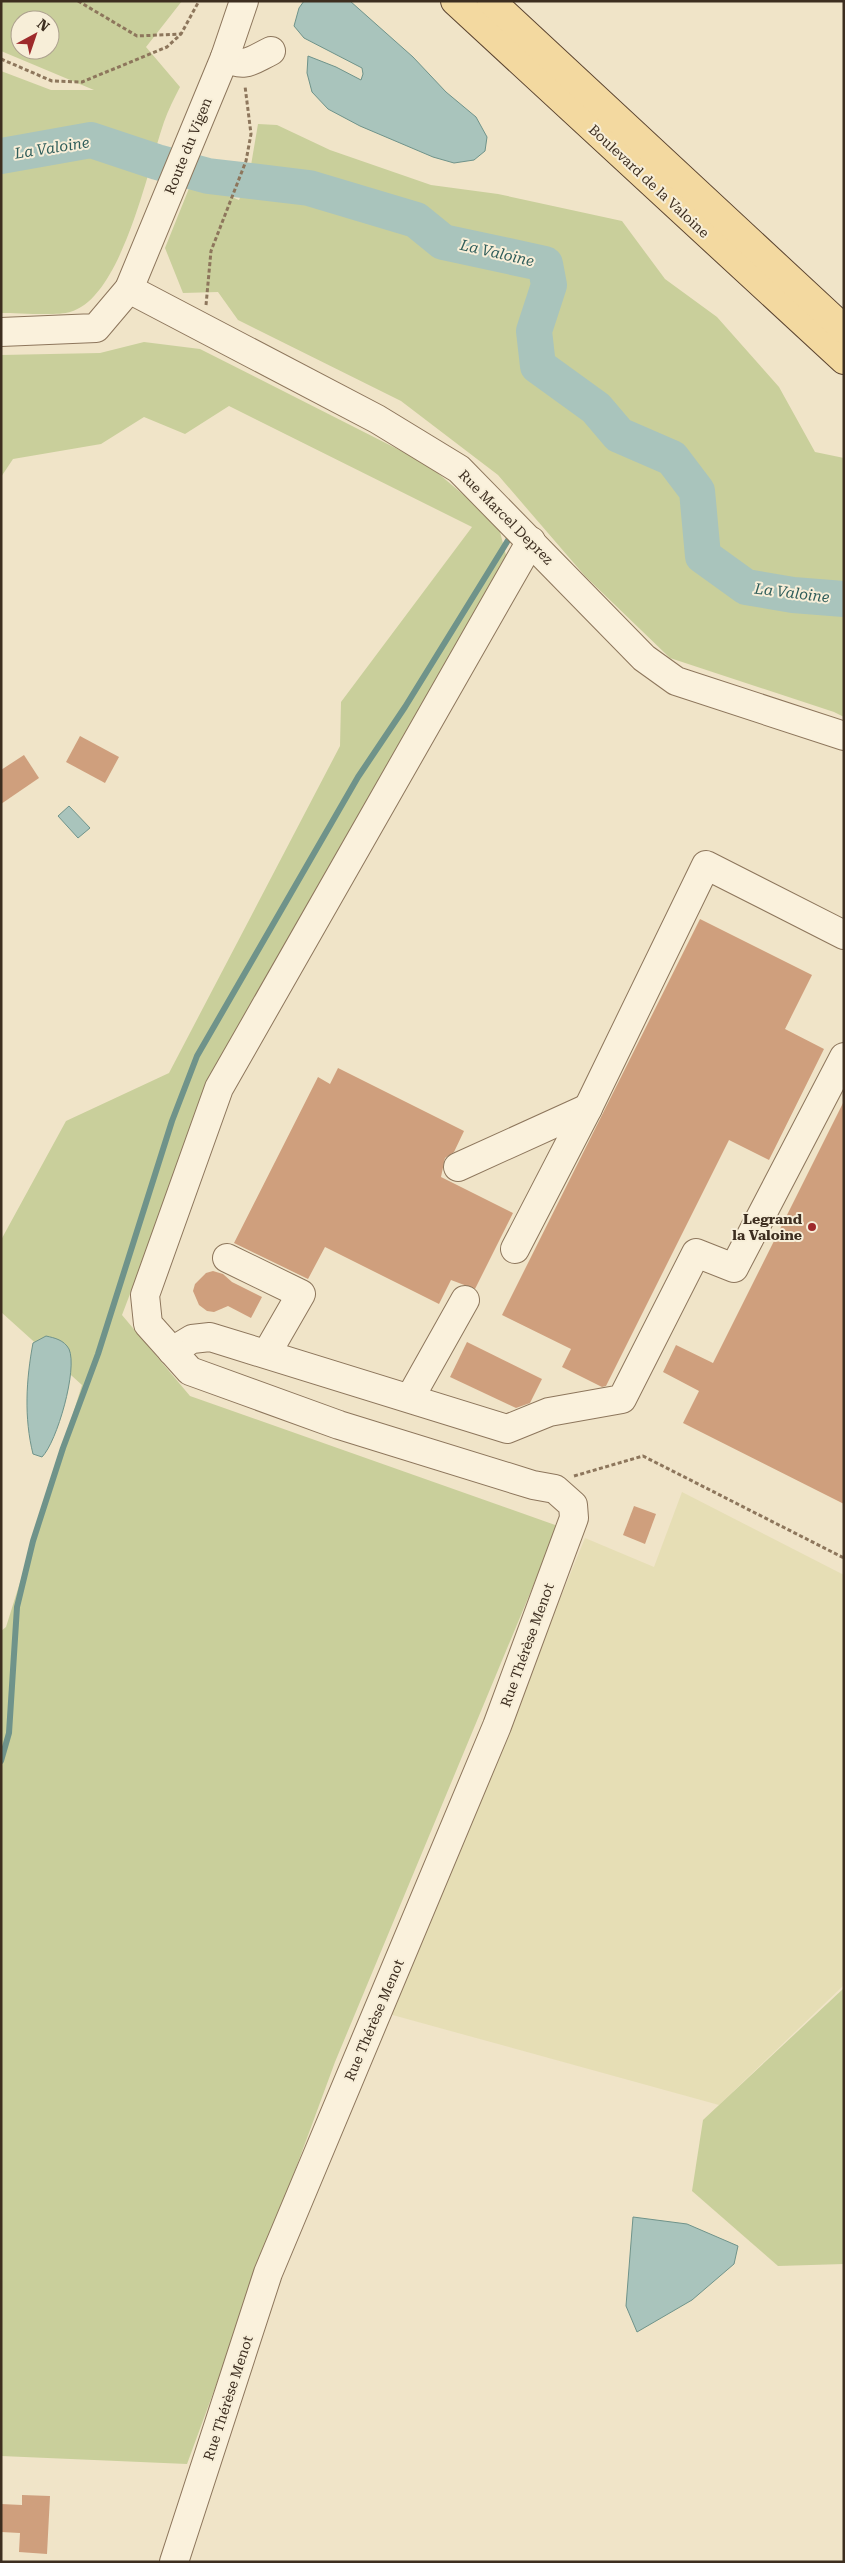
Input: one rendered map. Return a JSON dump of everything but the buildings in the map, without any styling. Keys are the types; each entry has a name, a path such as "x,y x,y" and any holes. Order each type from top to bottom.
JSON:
{"main road":[{"name":"Boulevard de la Valoine","path":"455,1 844,360"},
{"name":"Boulevard de la Valoine","path":"491,1 844,329"}],"street":[{"name":"Route du Vigen","path":"1,332 96,328 129,288 225,57 244,1"},
{"path":"225,57 237,64 246,64 271,51"},
{"name":"Rue Marcel Deprez","path":"129,288 206,331 377,419 459,469 531,540 644,658 676,681 844,736"},
{"path":"531,540 219,1088 145,1295 148,1324 190,1371 330,1422 533,1485 555,1490"},
{"path":"515,1250 588,1108 706,865 844,935"},
{"path":"172,1351 192,1339 210,1337 268,1353 507,1429 549,1412 622,1399 696,1253 734,1268 844,1057"},
{"path":"458,1167 588,1108"},
{"path":"227,1258 301,1294 268,1353"},
{"path":"410,1398 465,1300"},
{"name":"Rue Thérèse Menot","path":"174,2562 268,2273 497,1726 574,1518 573,1505 555,1490"}],"path":[{"path":"78,1 137,36 182,34"},
{"path":"1,59 52,81 82,82 167,47 182,34 199,1"},
{"path":"206,331 211,251 241,174"},
{"path":"555,1490 574,1475 643,1456 844,1558"}],"shaded area":[{"path":"682,1492 844,1575 844,1985 719,2105 389,2014 585,1538 654,1567"}],"green space":[{"path":"1,1 182,1 146,47 180,87 164,122 141,199 118,258 104,283 88,302 70,312 47,314 1,313 1,71 51,90 94,90 22,60 60,60 60,10 10,10 10,55 1,51"},
{"path":"258,124 277,125 330,150 431,185 498,194 622,221 665,279 717,317 779,387 815,452 844,458 844,717 834,712 670,658 585,576 498,475 401,401 238,320 218,292 183,293 165,248 192,181 239,200 249,177"},
{"path":"144,342 200,349 427,464 498,524 507,559 218,1063 122,1315 190,1396 558,1526 335,2062 187,2464 1,2456 1,1631 6,1627 82,1385 1,1312 1,1240 66,1121 169,1073 340,746 341,702 472,527 229,406 185,434 144,417 101,444 13,459 1,477 1,355 100,353"},
{"path":"844,1988 844,2264 778,2266 692,2191 703,2120"}],"water":[{"path":"304,1 350,1 413,57 446,92 476,117 487,137 485,151 474,160 454,163 433,157 360,126 328,109 312,92 307,73 308,56 336,67 361,80 362,68 304,38 294,26 299,8"},
{"path":"69,806 90,828 78,838 58,816"},
{"path":"46,1336 65,1343 69,1349 71,1372 60,1422 48,1449 42,1457 33,1454 28,1427 27,1399 33,1343"},
{"path":"633,2217 687,2224 738,2246 734,2264 692,2300 637,2332 626,2306"}],"waterway":[{"name":"La Valoine","path":"1,156 91,140 157,162 208,176 309,188 416,220 443,242 545,264 549,285 534,331 538,366 596,408 619,435 672,458 697,491 703,556 746,587 793,595 844,599"},
{"path":"1,1761 9,1733 17,1607 33,1541 63,1448 98,1354 172,1121 197,1056 358,777 405,707 510,537"}],"place":[{"name":"Legrand la Valoine","path":"812,1227"}]}
